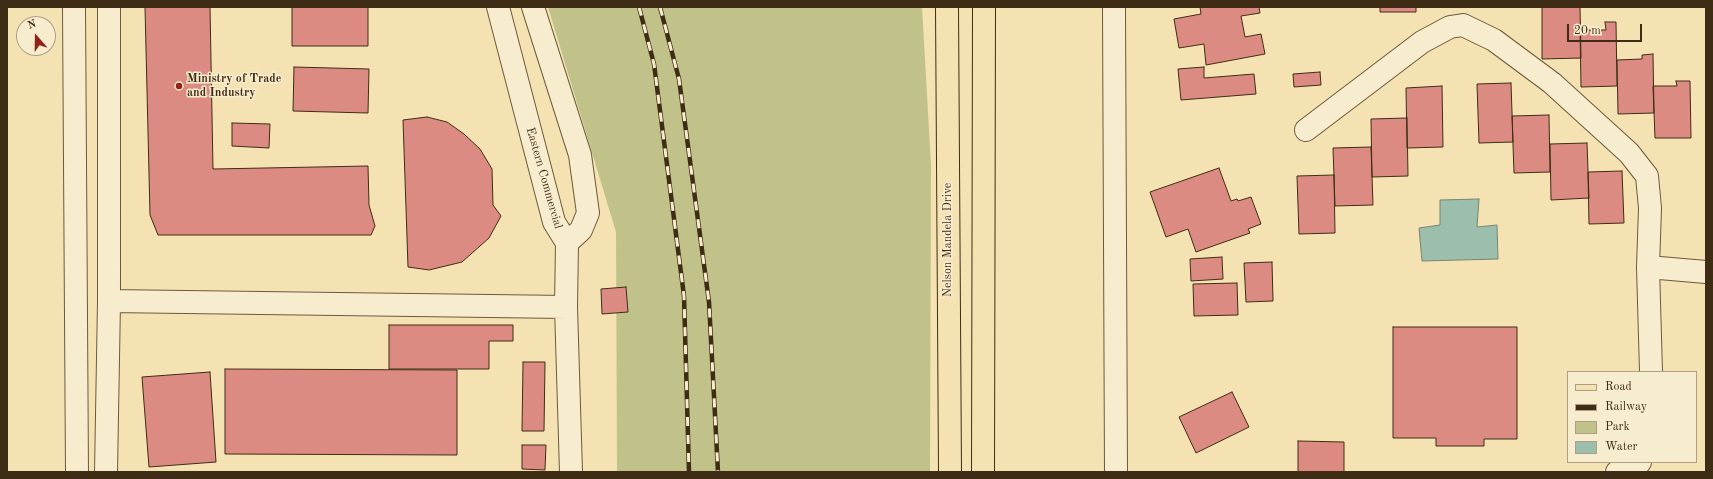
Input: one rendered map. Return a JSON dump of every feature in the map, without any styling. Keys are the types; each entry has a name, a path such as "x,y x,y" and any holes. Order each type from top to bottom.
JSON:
{"main road":[{"name":"Nelson Mandela Drive","path":"947,7 950,472"},
{"path":"983,472 984,7"}],"street":[{"path":"74,7 77,472"},
{"path":"106,472 109,301 109,7"},
{"name":"Eastern Commercial","path":"498,7 554,222 567,243 581,230 588,213 581,162 533,7"},
{"path":"1114,7 1116,472"},
{"path":"1306,130 1422,42 1450,27 1463,25 1494,40 1552,83 1629,153 1647,176 1650,208 1648,267 1651,371"},
{"path":"567,243 566,307 571,472"},
{"path":"1648,267 1706,272"},
{"path":"109,301 566,307"},
{"path":"1618,472 1637,466 1639,463"}],"green space":[{"path":"548,7 922,7 931,165 930,472 617,472 616,232"}],"water":[{"path":"1479,199 1477,227 1497,225 1498,259 1422,261 1419,228 1440,225 1440,200"}],"building":[{"name":"Ministry of Trade and Industry","path":"145,7 210,7 213,169 368,166 369,205 375,226 371,235 158,235 150,215"},
{"path":"292,7 368,7 368,46 292,46"},
{"path":"1200,7 1259,7 1260,13 1241,16 1245,37 1261,34 1265,54 1206,65 1204,44 1179,48 1174,19 1201,14"},
{"path":"1380,7 1416,7 1416,12 1380,12"},
{"path":"1542,7 1580,7 1581,58 1542,59"},
{"path":"1605,22 1616,22 1617,86 1581,87 1580,30 1606,30"},
{"path":"1653,54 1654,113 1618,114 1617,60 1642,59 1642,55"},
{"path":"294,67 369,69 368,113 293,111"},
{"path":"1204,67 1204,78 1254,74 1256,94 1181,100 1178,69"},
{"path":"1320,72 1321,85 1294,87 1293,74"},
{"path":"1676,81 1690,81 1691,138 1655,138 1653,86 1677,86"},
{"path":"1511,83 1513,142 1479,143 1477,84"},
{"path":"1442,86 1443,147 1407,148 1406,88"},
{"path":"1549,115 1550,172 1514,173 1512,116"},
{"path":"427,117 447,122 464,134 480,149 492,169 493,205 501,216 489,238 462,262 429,270 408,267 403,120"},
{"path":"1407,118 1408,176 1372,177 1371,119"},
{"path":"232,123 270,124 269,148 232,146"},
{"path":"1587,143 1589,198 1551,200 1550,144"},
{"path":"1371,147 1373,205 1335,206 1333,148"},
{"path":"1219,168 1231,201 1237,199 1238,201 1251,197 1261,224 1248,229 1250,233 1196,252 1188,229 1166,237 1150,192"},
{"path":"1622,171 1624,223 1589,224 1588,172"},
{"path":"1334,175 1335,233 1299,234 1297,176"},
{"path":"1222,257 1223,279 1191,281 1190,259"},
{"path":"1272,262 1273,301 1246,302 1244,263"},
{"path":"1237,283 1238,315 1194,316 1193,284"},
{"path":"626,287 628,312 602,314 601,289"},
{"path":"389,325 513,325 513,341 489,341 489,369 389,369"},
{"path":"1393,327 1517,327 1517,439 1484,439 1484,446 1436,446 1436,438 1393,438"},
{"path":"523,362 545,362 544,431 522,431"},
{"path":"225,369 457,370 457,455 225,454"},
{"path":"210,372 216,462 149,467 142,377"},
{"path":"1232,392 1249,427 1196,453 1179,417"},
{"path":"1298,441 1344,442 1344,472 1298,472"},
{"path":"522,445 546,445 545,470 522,469"}],"railway":[{"path":"639,7 654,64 684,296 689,472"},
{"path":"660,7 679,79 709,302 718,472"}],"place":[{"name":"Ministry of Trade and Industry","path":"179,86"}]}
